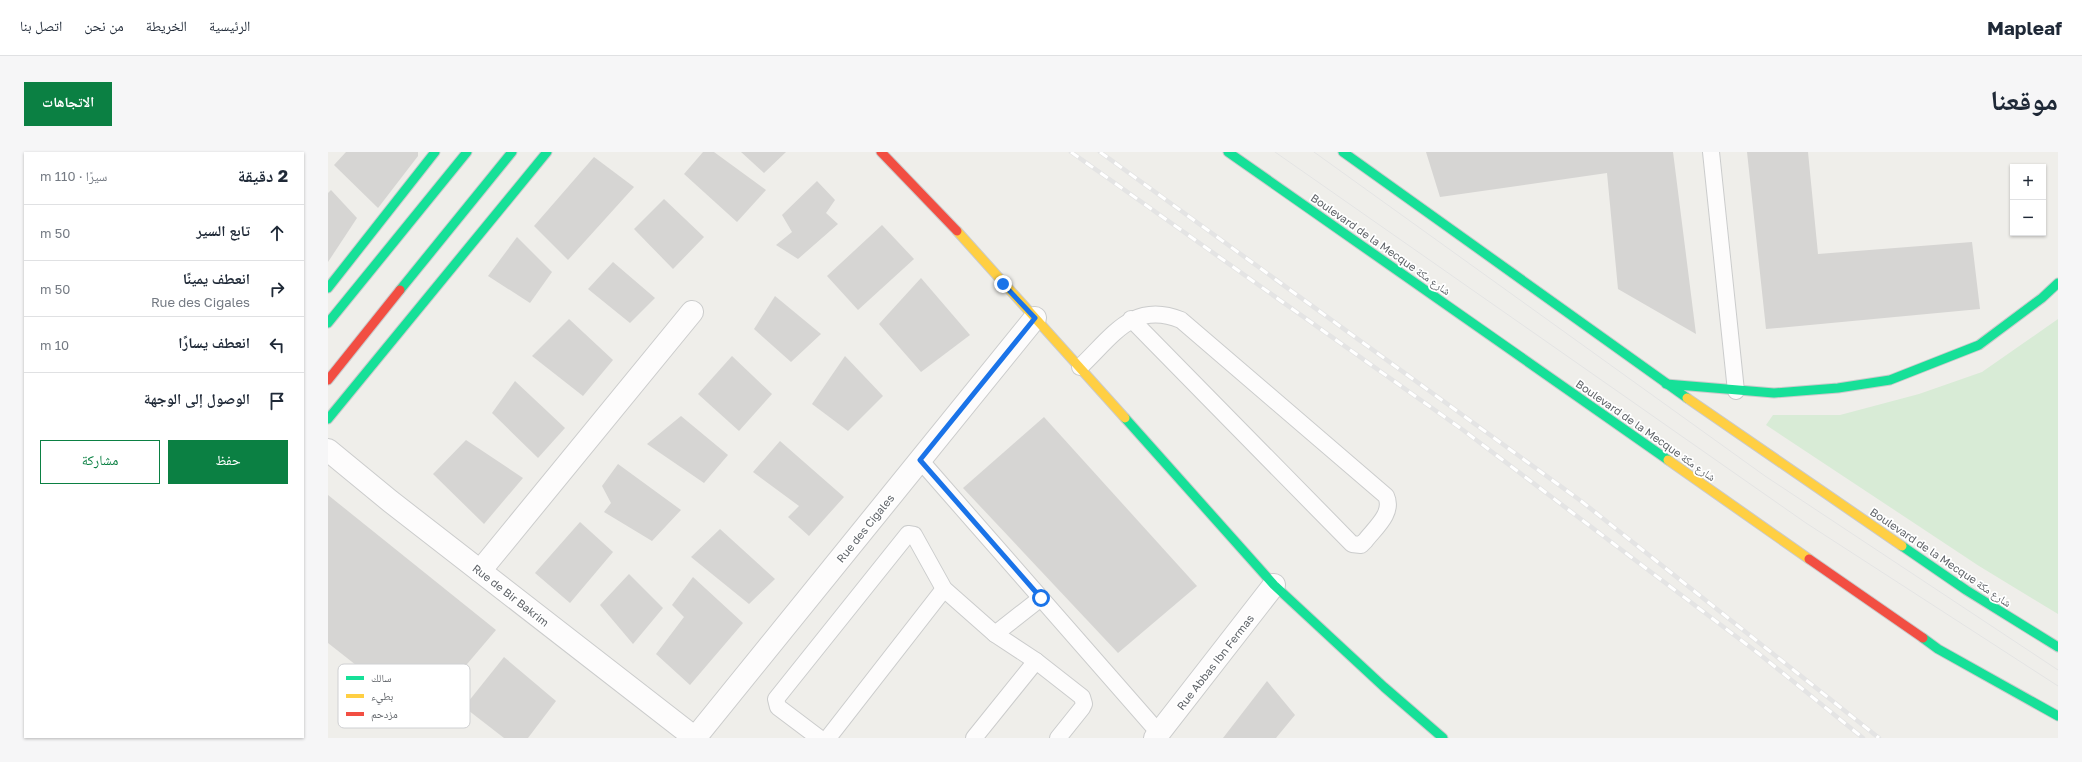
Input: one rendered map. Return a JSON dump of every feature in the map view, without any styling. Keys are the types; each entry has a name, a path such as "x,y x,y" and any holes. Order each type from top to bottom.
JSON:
{"main road":[{"path":"328,288 435,152"},
{"path":"328,323 467,152"},
{"path":"328,380 512,152"},
{"path":"328,419 548,152"},
{"path":"881,152 938,211 1080,366 1274,585 1367,672 1443,738"},
{"name":"Boulevard de la Mecque شارع مكة","path":"1228,152 1938,649 2058,716"},
{"name":"Boulevard de la Mecque شارع مكة","path":"1343,152 1666,384 1966,590 2058,647"},
{"path":"1666,384 1774,393 1822,390 1890,380 1979,345 2042,298 2058,283"}],"street":[{"path":"480,571 692,312"},
{"name":"Rue des Cigales","path":"695,738 1035,318"},
{"name":"Rue de Bir Bakrim","path":"328,450 480,571 695,738"},
{"name":"Rue Abbas Ibn Fermas","path":"1157,735 1274,585"}],"lane":[{"path":"1711,152 1736,391"},
{"path":"1080,366 1131,319 1157,313 1181,320 1386,496 1388,502 1386,515 1365,541 1361,544 1352,544 1131,319"},
{"path":"920,460 1041,598 1157,735"},
{"path":"819,738 778,707 776,699 908,534 914,535 944,589 995,634 1036,661 1082,697 1084,704 1082,708 1058,738"},
{"path":"828,738 944,589"},
{"path":"995,634 1041,598"},
{"path":"974,738 1036,661"}],"green space":[{"path":"2058,319 2058,614 1979,566 1766,425 1773,415 1840,415 1919,394 1982,372"}],"building":[{"path":"346,152 418,152 418,156 378,208 334,165"},
{"path":"703,152 714,152 766,190 737,222 684,174"},
{"path":"741,152 786,152 764,173"},
{"path":"1426,152 1673,152 1696,334 1618,289 1607,173 1440,197"},
{"path":"1747,152 1808,152 1818,254 1972,242 1980,309 1766,329"},
{"path":"594,157 634,187 568,260 534,226"},
{"path":"817,181 835,200 826,213 838,224 798,259 776,245 792,232 782,215"},
{"path":"331,190 357,218 328,262 328,193"},
{"path":"664,199 704,237 673,269 634,229"},
{"path":"882,225 914,259 858,310 827,276"},
{"path":"517,237 552,272 530,303 488,276"},
{"path":"613,262 655,298 630,323 588,289"},
{"path":"921,278 970,335 921,372 879,324"},
{"path":"775,296 821,334 791,362 754,329"},
{"path":"569,319 613,360 583,396 532,356"},
{"path":"732,356 772,394 739,431 698,394"},
{"path":"845,356 883,396 848,431 812,404"},
{"path":"515,381 565,428 538,458 492,413"},
{"path":"681,416 728,455 704,483 647,444"},
{"path":"1044,417 1197,586 1118,653 963,488"},
{"path":"466,440 523,478 484,524 433,474"},
{"path":"780,441 844,497 809,536 788,517 799,506 753,472"},
{"path":"618,464 681,510 652,541 604,512 611,503 602,486"},
{"path":"328,495 496,630 467,664 355,664 328,643"},
{"path":"580,522 613,552 570,603 535,573"},
{"path":"720,529 775,579 749,604 691,557"},
{"path":"629,574 663,608 633,644 600,605"},
{"path":"693,577 743,623 690,685 656,654 684,617 672,605"},
{"path":"504,657 556,701 528,738 504,738 470,712 470,700"},
{"path":"1267,681 1295,715 1276,738 1223,738"}],"tram line":[{"path":"1275,152 1806,523 2058,686"},
{"path":"1314,152 1765,476 2058,670"}],"railway":[{"path":"1071,152 1463,430 1758,653 1863,738"},
{"path":"1100,152 1581,501 1879,738"}],"traffic: fast":[{"path":"328,288 435,152"},
{"path":"328,323 467,152"},
{"path":"400,290 512,152"},
{"path":"328,419 547,152"},
{"path":"1228,152 1668,460"},
{"path":"1343,152 1687,398"},
{"path":"1666,384 1774,393 1838,388 1890,380 1979,345 2042,298 2058,283"},
{"path":"1125,418 1274,585 1384,687 1443,738"},
{"path":"1902,546 1966,590 2058,647"},
{"path":"1923,638 1938,649 2058,716"}],"traffic: slow":[{"path":"957,231 1125,418"},
{"path":"1687,398 1902,546"},
{"path":"1668,460 1809,559"}],"traffic: jam":[{"path":"881,152 957,231"},
{"path":"328,380 400,290"},
{"path":"1809,559 1923,638"}],"route":[{"path":"1003,284 1035,318 920,460 1041,598"}]}
